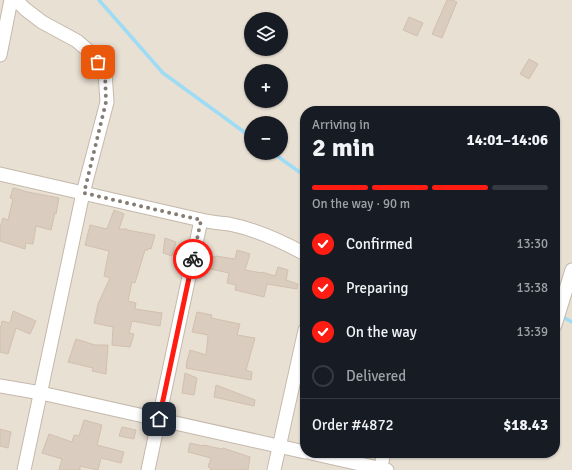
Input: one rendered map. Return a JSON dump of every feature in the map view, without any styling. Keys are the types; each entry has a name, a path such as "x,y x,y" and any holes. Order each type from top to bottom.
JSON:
{"street":[{"path":"0,55 12,0"},
{"path":"16,0 42,22 76,41 90,53 105,72 106,102 84,193 24,470"},
{"path":"0,174 201,220 230,224 260,233 300,252"},
{"path":"148,470 201,220"},
{"path":"560,309 572,270"},
{"path":"274,470 300,353"},
{"path":"0,386 41,393 300,451"},
{"path":"332,458 382,470 383,458"}],"shaded area":[{"path":"0,0 572,0 572,470 0,470"}],"building":[{"path":"447,0 457,2 442,38 432,34"},
{"path":"409,17 423,23 417,36 403,30"},
{"path":"529,59 538,64 529,79 520,74"},
{"path":"13,188 59,198 51,230 36,226 33,244 26,243 25,249 0,241 0,227 3,218 8,220 13,199 10,198"},
{"path":"114,210 124,214 119,229 127,229 155,235 151,249 148,248 148,250 145,250 135,283 132,282 128,301 136,303 135,309 162,313 160,326 132,321 129,333 134,334 130,347 112,345 113,327 94,323 98,304 110,278 104,276 109,251 85,245 90,225 107,229"},
{"path":"165,238 176,242 172,256 163,253"},
{"path":"237,250 250,254 245,270 262,272 275,276 278,267 288,270 286,280 298,284 297,289 267,284 264,297 235,290 236,285 227,283 229,273 206,268 208,256 235,259"},
{"path":"13,311 36,321 30,334 16,328 8,354 0,352 0,330 2,321 10,323"},
{"path":"197,312 212,315 211,318 240,324 237,335 255,338 246,370 252,372 251,380 186,368 190,350 206,355 208,335 192,332"},
{"path":"76,339 95,345 108,345 106,374 92,371 93,368 68,362"},
{"path":"185,373 197,378 194,395 182,393"},
{"path":"216,385 255,400 254,406 214,397"},
{"path":"84,420 102,425 97,445 124,452 121,463 101,458 98,470 80,466 80,470 59,470 62,459 42,453 49,434 72,442 74,435 79,436"},
{"path":"122,427 136,430 134,439 119,436"},
{"path":"0,429 11,432 8,448 0,446"},
{"path":"190,443 223,448 250,457 248,470 210,470 211,468 208,467 211,458 188,452"}],"waterway":[{"path":"99,0 163,73 244,132"},
{"path":"283,160 300,172"},
{"path":"561,316 572,322"}],"way so far":[{"path":"98,62 105,72 106,102 84,193 201,220 193,259"}],"route":[{"path":"159,419 193,259"}]}
